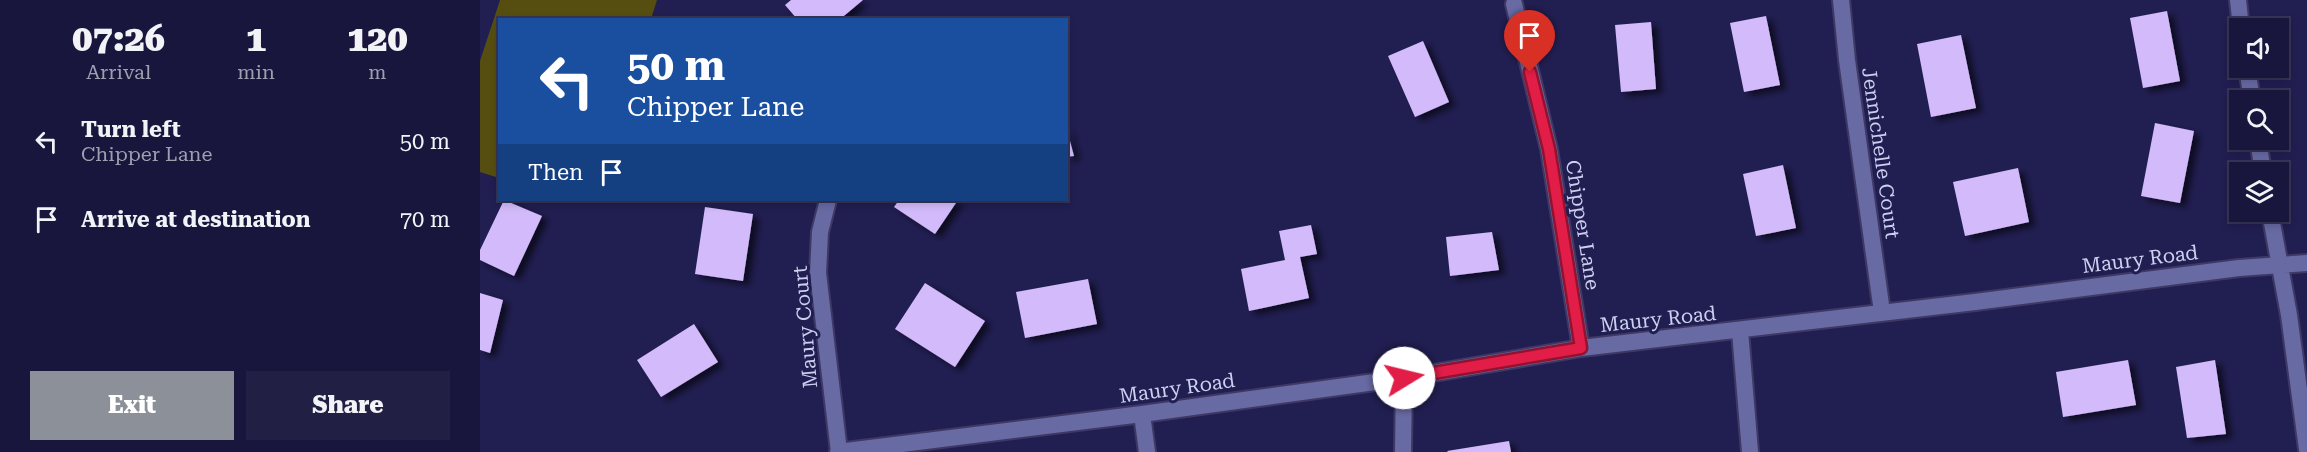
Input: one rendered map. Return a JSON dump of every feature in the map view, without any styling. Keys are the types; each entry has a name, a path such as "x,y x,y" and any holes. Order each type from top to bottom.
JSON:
{"street":[{"name":"Jennichelle Court","path":"1841,0 1848,72 1882,312"},
{"path":"2238,0 2240,18"},
{"name":"Chipper Lane","path":"1514,4 1549,149 1581,348"},
{"name":"Maury Court","path":"828,201 820,232 818,273 838,452"},
{"path":"2272,222 2307,448"},
{"name":"Maury Road","path":"838,452 1404,378 1581,348 1740,331 2239,268 2307,263"},
{"path":"1740,331 1750,452"},
{"path":"1403,452 1404,378"},
{"path":"1142,414 1147,452"}],"shaded area":[{"path":"500,0 657,0 651,18 498,18 498,178 480,172 480,61"}],"building":[{"path":"791,0 863,0 841,18 796,18 785,5"},
{"path":"2167,11 2180,81 2143,88 2130,18"},
{"path":"1766,16 1780,85 1744,92 1730,23"},
{"path":"1651,22 1656,89 1621,92 1615,25"},
{"path":"1961,35 1976,108 1931,117 1917,44"},
{"path":"1423,41 1449,102 1415,117 1388,56"},
{"path":"2155,123 2194,131 2180,203 2141,196"},
{"path":"1068,134 1074,156 1068,157"},
{"path":"1783,165 1796,228 1756,236 1743,174"},
{"path":"2018,168 2029,222 1965,236 1953,182"},
{"path":"504,201 542,216 514,276 480,260 480,250"},
{"path":"898,201 957,201 935,234 894,207"},
{"path":"705,207 753,214 743,281 695,274"},
{"path":"1311,225 1317,254 1300,257 1309,298 1249,311 1241,269 1285,260 1279,231"},
{"path":"1492,232 1499,270 1450,276 1446,237"},
{"path":"1088,279 1097,324 1025,338 1016,292"},
{"path":"925,283 985,321 955,367 895,329"},
{"path":"480,293 503,300 490,353 480,350"},
{"path":"694,324 718,362 661,397 637,360"},
{"path":"2128,360 2136,405 2063,417 2056,372"},
{"path":"2215,360 2226,434 2187,438 2176,367"},
{"path":"1509,441 1511,452 1447,451"}],"route":[{"path":"1404,378 1581,348 1549,149 1530,72"}]}
